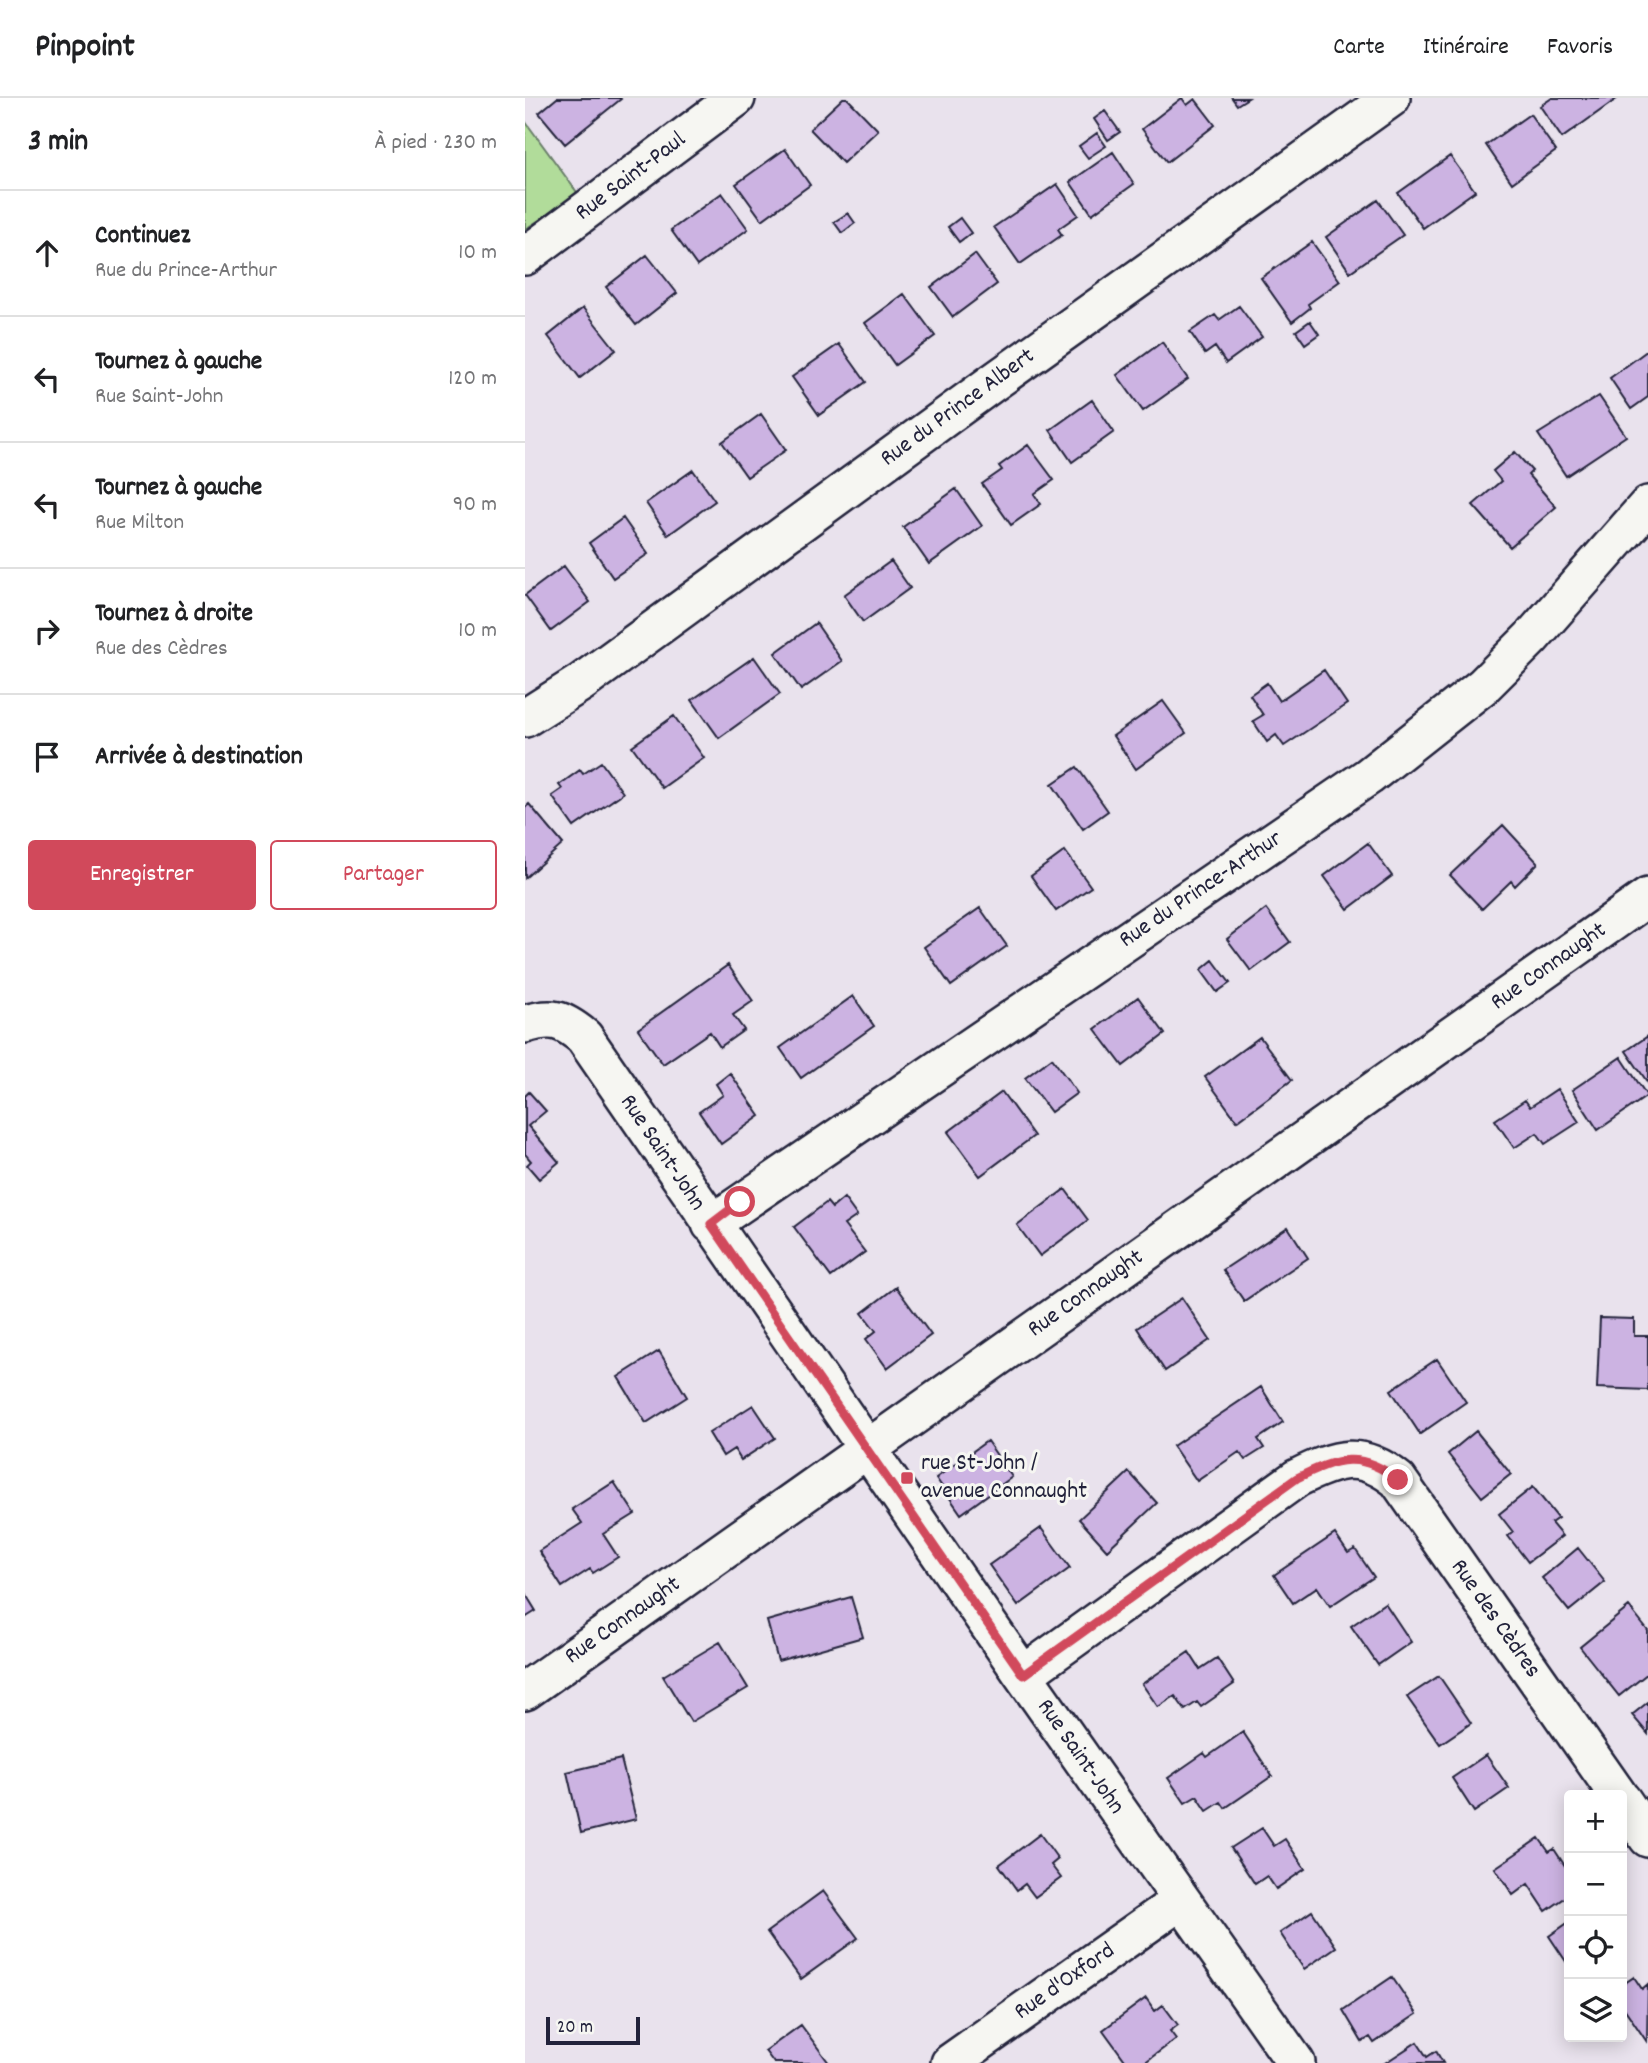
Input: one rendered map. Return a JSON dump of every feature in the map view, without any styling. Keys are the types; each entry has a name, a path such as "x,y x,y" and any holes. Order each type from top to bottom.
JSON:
{"street":[{"name":"Rue Saint-Paul","path":"525,256 736,98"},
{"name":"Rue du Prince Albert","path":"525,718 604,667 1002,376 1391,98"},
{"name":"Rue du Prince-Arthur","path":"711,1224 1390,760 1483,686 1531,638 1648,505"},
{"name":"Rue Connaught","path":"525,1691 1648,897"},
{"name":"Rue Saint-John","path":"534,1021 565,1022 584,1037 1179,1901 1296,2063"},
{"name":"Rue des Cèdres","path":"1023,1675 1297,1478 1326,1464 1358,1459 1382,1467 1398,1480 1615,1790"},
{"path":"1627,1807 1648,1838"},
{"name":"Rue d'Oxford","path":"950,2063 1179,1901"}],"green space":[{"path":"525,121 579,195 525,229"}],"building":[{"path":"557,98 621,99 565,144 539,113"},
{"path":"843,98 847,98 878,130 843,163 810,129"},
{"path":"1182,98 1187,105 1195,99 1215,125 1167,162 1142,129"},
{"path":"1232,98 1248,98 1237,105"},
{"path":"1552,98 1618,98 1562,138 1540,106"},
{"path":"1105,111 1120,132 1108,140 1094,119"},
{"path":"1530,114 1556,151 1512,183 1486,145"},
{"path":"1097,133 1106,146 1088,158 1079,146"},
{"path":"785,149 810,185 762,220 736,184"},
{"path":"1113,152 1134,184 1092,214 1070,182"},
{"path":"1450,156 1475,191 1423,228 1398,193"},
{"path":"1057,184 1078,215 1058,229 1062,235 1020,264 994,227"},
{"path":"722,193 748,229 697,266 671,230"},
{"path":"1378,200 1403,235 1350,272 1326,237"},
{"path":"848,213 855,223 842,233 834,222"},
{"path":"960,218 971,233 959,242 948,227"},
{"path":"1312,242 1340,281 1308,304 1310,308 1292,322 1261,278"},
{"path":"975,254 997,284 953,317 931,287"},
{"path":"647,255 677,293 636,325 606,287"},
{"path":"904,294 935,336 895,365 865,323"},
{"path":"1239,306 1262,337 1226,363 1215,347 1205,354 1190,332 1215,315 1219,320"},
{"path":"583,308 616,350 580,378 548,336"},
{"path":"1310,321 1319,334 1305,344 1296,331"},
{"path":"1162,342 1188,379 1143,411 1117,375"},
{"path":"839,344 866,382 819,415 792,377"},
{"path":"1648,350 1648,397 1631,409 1610,378"},
{"path":"1599,396 1626,436 1566,476 1538,434"},
{"path":"1092,400 1114,432 1072,462 1050,430"},
{"path":"761,414 786,450 747,477 722,442"},
{"path":"1028,445 1054,480 1034,494 1041,504 1011,525 982,484 1002,470 999,466"},
{"path":"1515,452 1532,471 1528,475 1556,507 1510,547 1473,505 1501,481 1493,471"},
{"path":"693,470 715,501 668,535 646,503"},
{"path":"956,489 982,526 929,564 903,527"},
{"path":"623,518 648,554 613,578 589,543"},
{"path":"891,561 910,588 863,622 844,595"},
{"path":"564,566 590,602 551,631 525,595"},
{"path":"816,623 842,661 801,690 775,653"},
{"path":"754,657 780,694 719,738 692,700"},
{"path":"1324,670 1347,704 1284,746 1276,735 1267,742 1253,721 1263,715 1250,695 1267,683 1279,701"},
{"path":"1163,701 1186,733 1136,769 1113,736"},
{"path":"674,716 704,758 662,788 632,746"},
{"path":"601,762 623,793 574,827 552,796 562,789 559,785 580,770 583,774"},
{"path":"1077,767 1108,811 1083,829 1052,784"},
{"path":"529,804 563,844 525,878 525,808"},
{"path":"1503,825 1538,863 1515,886 1511,881 1482,909 1450,875"},
{"path":"1368,843 1392,876 1348,909 1324,876"},
{"path":"1065,851 1091,887 1056,911 1031,876"},
{"path":"980,908 1007,946 951,986 924,947"},
{"path":"1266,909 1290,942 1251,971 1227,939"},
{"path":"1213,960 1230,983 1217,992 1201,970"},
{"path":"728,965 753,1001 733,1015 744,1030 720,1047 710,1032 663,1064 638,1029"},
{"path":"853,996 874,1026 801,1078 780,1048"},
{"path":"1138,997 1165,1034 1123,1066 1095,1029"},
{"path":"1648,1036 1648,1083 1626,1051"},
{"path":"1260,1037 1292,1080 1237,1121 1205,1077"},
{"path":"1621,1057 1647,1096 1598,1130 1572,1090"},
{"path":"1052,1058 1077,1093 1051,1112 1025,1078"},
{"path":"730,1073 760,1116 721,1144 699,1112 723,1095 716,1084"},
{"path":"1557,1089 1579,1122 1545,1144 1537,1133 1514,1148 1495,1120 1525,1100 1530,1107"},
{"path":"529,1092 546,1111 528,1126 559,1162 539,1179 527,1165 531,1161 525,1154 525,1096"},
{"path":"1002,1092 1034,1136 980,1176 948,1132"},
{"path":"1065,1189 1088,1220 1040,1256 1017,1225"},
{"path":"844,1198 857,1216 844,1225 865,1252 831,1277 794,1227 827,1202 832,1208"},
{"path":"1288,1227 1308,1258 1244,1301 1223,1270"},
{"path":"896,1287 931,1335 887,1368 866,1339 876,1331 862,1313"},
{"path":"1182,1298 1210,1340 1165,1371 1137,1328"},
{"path":"1600,1318 1634,1319 1634,1336 1648,1336 1648,1390 1597,1388"},
{"path":"659,1351 687,1397 646,1423 618,1377"},
{"path":"1437,1359 1466,1402 1420,1434 1391,1390"},
{"path":"1261,1387 1283,1422 1258,1439 1264,1448 1245,1460 1239,1452 1197,1481 1173,1446"},
{"path":"753,1405 775,1438 741,1460 734,1449 723,1456 709,1433"},
{"path":"1476,1431 1511,1474 1482,1497 1448,1454"},
{"path":"987,1441 1012,1477 961,1514 936,1478"},
{"path":"1129,1472 1157,1503 1107,1550 1079,1519"},
{"path":"614,1482 635,1514 603,1534 618,1557 593,1573 590,1569 562,1587 539,1551 582,1523 572,1509"},
{"path":"1533,1487 1558,1518 1551,1523 1562,1536 1528,1562 1508,1536 1513,1532 1499,1514"},
{"path":"1041,1528 1070,1568 1018,1606 989,1565"},
{"path":"1335,1534 1348,1553 1355,1549 1374,1577 1330,1606 1317,1587 1293,1603 1274,1575"},
{"path":"1578,1548 1605,1582 1569,1611 1542,1578"},
{"path":"525,1593 536,1611 525,1618"},
{"path":"851,1597 863,1637 778,1661 767,1621"},
{"path":"1385,1603 1411,1642 1378,1665 1351,1626"},
{"path":"1629,1607 1648,1631 1648,1673 1619,1696 1580,1647"},
{"path":"720,1642 748,1688 691,1722 663,1676"},
{"path":"1189,1652 1200,1669 1217,1658 1234,1684 1201,1707 1197,1702 1185,1710 1175,1696 1158,1707 1142,1684"},
{"path":"1439,1676 1471,1723 1440,1744 1407,1697"},
{"path":"1648,1702 1648,1734 1632,1715"},
{"path":"1243,1732 1272,1776 1225,1808 1221,1802 1207,1811 1197,1796 1185,1803 1168,1778 1204,1753 1207,1757"},
{"path":"1486,1755 1509,1788 1474,1812 1452,1778"},
{"path":"621,1759 636,1819 581,1833 567,1772"},
{"path":"1262,1828 1274,1846 1285,1839 1305,1869 1276,1889 1267,1876 1255,1884 1231,1848"},
{"path":"1040,1834 1058,1859 1051,1865 1061,1878 1035,1897 1025,1884 1017,1890 999,1865"},
{"path":"1539,1838 1549,1852 1554,1849 1564,1864 1564,1898 1546,1911 1528,1884 1513,1895 1495,1868"},
{"path":"823,1891 858,1938 801,1979 767,1932"},
{"path":"1312,1911 1336,1947 1304,1969 1280,1933"},
{"path":"1564,1926 1564,1958 1549,1936"},
{"path":"1392,1977 1417,2014 1374,2043 1370,2037 1362,2042 1343,2010"},
{"path":"1634,1977 1642,1989 1648,1984 1647,2042 1627,2012 1627,1982"},
{"path":"1146,1998 1155,2011 1163,2005 1178,2025 1170,2031 1176,2039 1144,2063 1127,2063 1103,2030"},
{"path":"801,2025 829,2063 774,2063 765,2051"},
{"path":"1417,2042 1427,2057 1436,2051 1443,2063 1385,2063"}],"place":[{"name":"rue St-John / avenue Connaught","path":"907,1478"}],"route":[{"path":"740,1202 711,1224 1023,1675 1297,1478 1326,1464 1358,1459 1382,1467 1398,1480"}]}
